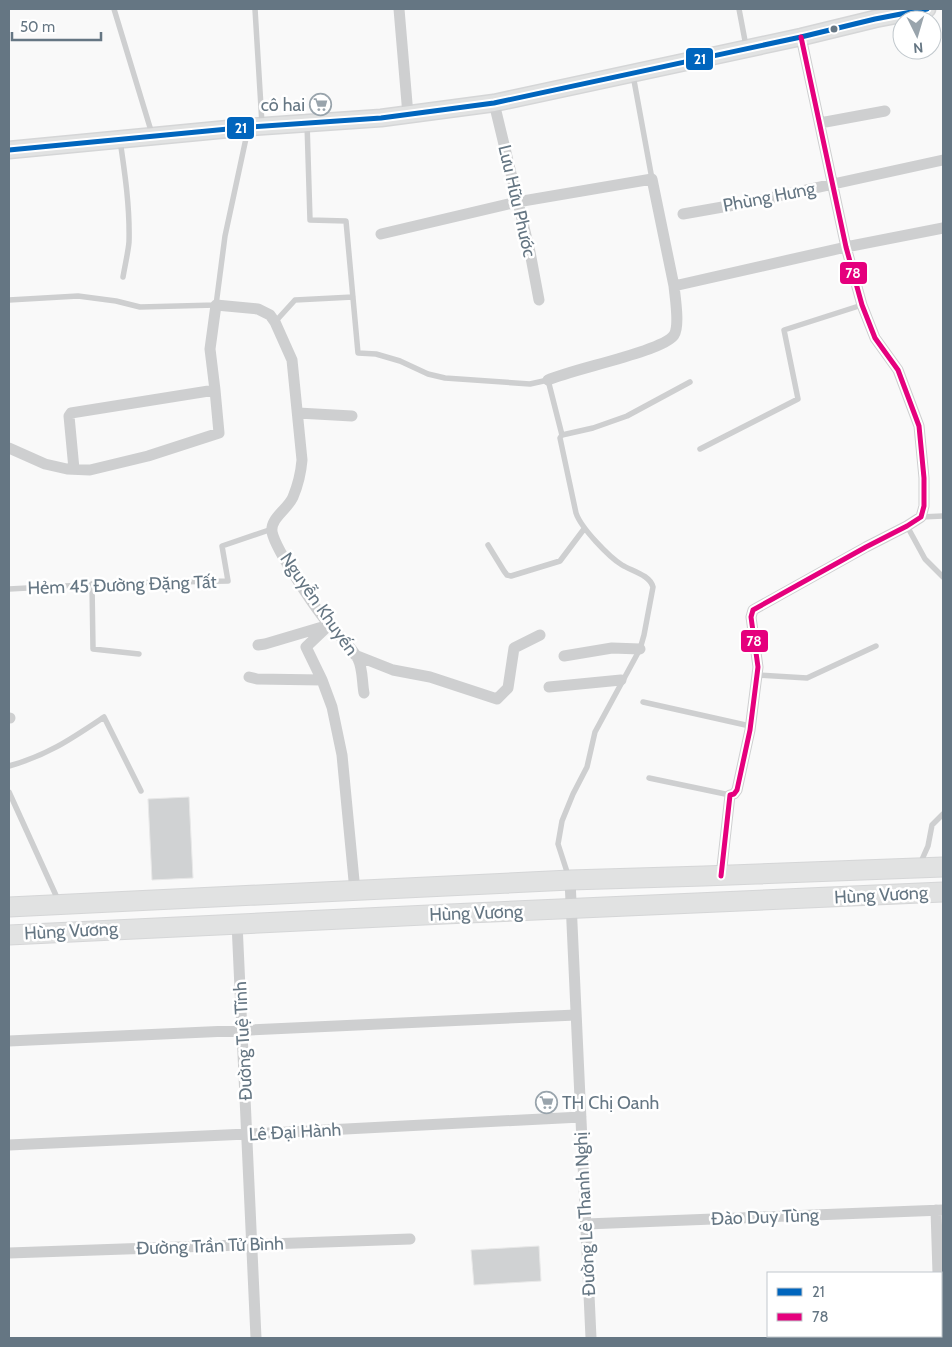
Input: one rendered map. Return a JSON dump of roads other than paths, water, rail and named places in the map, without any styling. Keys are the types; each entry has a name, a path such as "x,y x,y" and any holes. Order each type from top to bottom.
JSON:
{"main road":[{"path":"9,150 408,115 494,103 801,37 874,14 926,9"},
{"name":"Hùng Vương","path":"9,907 570,880 943,867"},
{"path":"918,868 918,893"},
{"name":"Hùng Vương","path":"9,935 237,923 571,910 943,892"}],"street":[{"path":"402,10 408,115"},
{"path":"721,876 730,796 737,790 750,726 757,676 758,659 751,617 753,610 907,526 922,512 924,478 919,426 898,370 874,338 862,305 846,247 801,37"},
{"name":"Lưu Hữu Phước","path":"494,103 530,252 539,300"},
{"path":"820,123 885,111"},
{"name":"Phùng Hưng","path":"683,214 752,202 943,160"},
{"path":"381,234 518,202 652,179 674,286 676,330 674,335 666,342 630,356 569,372 548,380"},
{"path":"674,286 846,247 943,228"},
{"path":"9,448 46,464 90,470 118,464 216,435 220,429 210,349 216,305 258,310 270,315 275,322 292,360 298,413 301,467 293,498 276,518 272,529"},
{"path":"74,469 69,416 71,414 215,390"},
{"path":"298,413 352,416"},
{"name":"Nguyễn Khuyến","path":"272,529 278,546 302,587 329,625 356,655 359,661 364,693"},
{"path":"258,645 329,625"},
{"path":"329,625 306,647 332,706 342,755 355,891"},
{"path":"356,655 393,670 430,677 497,699 508,688 514,648 540,636"},
{"path":"564,656 612,648 640,649"},
{"path":"249,677 257,679 322,680"},
{"path":"549,687 622,680"},
{"name":"Đường Lê Thanh Nghị","path":"570,880 591,1338"},
{"name":"Đường Tuệ Tĩnh","path":"237,923 256,1338"},
{"path":"9,1041 576,1015"},
{"name":"Lê Đại Hành","path":"9,1145 581,1116"},
{"path":"938,1272 939,1210"},
{"name":"Đào Duy Tùng","path":"586,1224 939,1210"},
{"name":"Đường Trần Tử Bình","path":"9,1253 410,1239"}],"lane":[{"path":"114,9 153,136"},
{"path":"9,300 78,296 116,301 140,307 216,305 225,236 255,127 255,9"},
{"path":"738,9 747,48"},
{"path":"632,73 652,179"},
{"path":"307,123 310,220 346,221 358,353 376,354 400,361 423,373 446,378 530,384 548,380 562,435 560,444 576,513 581,525 621,564 652,582 654,587 640,649 595,732 587,767 562,821 558,844 570,880"},
{"path":"120,139 126,180 129,244 123,277"},
{"path":"275,322 295,300 353,297"},
{"path":"700,449 798,399 784,330 862,305"},
{"path":"562,435 593,428 620,418 690,382"},
{"path":"922,512 943,516"},
{"path":"907,526 925,559 943,577"},
{"name":"Hẻm 45 Đường Đặng Tất","path":"9,589 121,582 228,581 222,546 272,529"},
{"path":"488,545 504,571 507,575 511,576 560,561 584,529"},
{"path":"92,584 93,649 139,654"},
{"path":"757,676 807,678 876,646"},
{"path":"643,702 750,726"},
{"path":"9,766 34,759 62,745 104,717 141,791"},
{"path":"649,778 730,796"},
{"path":"9,792 60,905"},
{"path":"918,868 928,846 932,825 943,814"}],"place":[{"name":"cô hai","path":"321,105"},
{"name":"TH Chị Oanh","path":"546,1103"}]}
